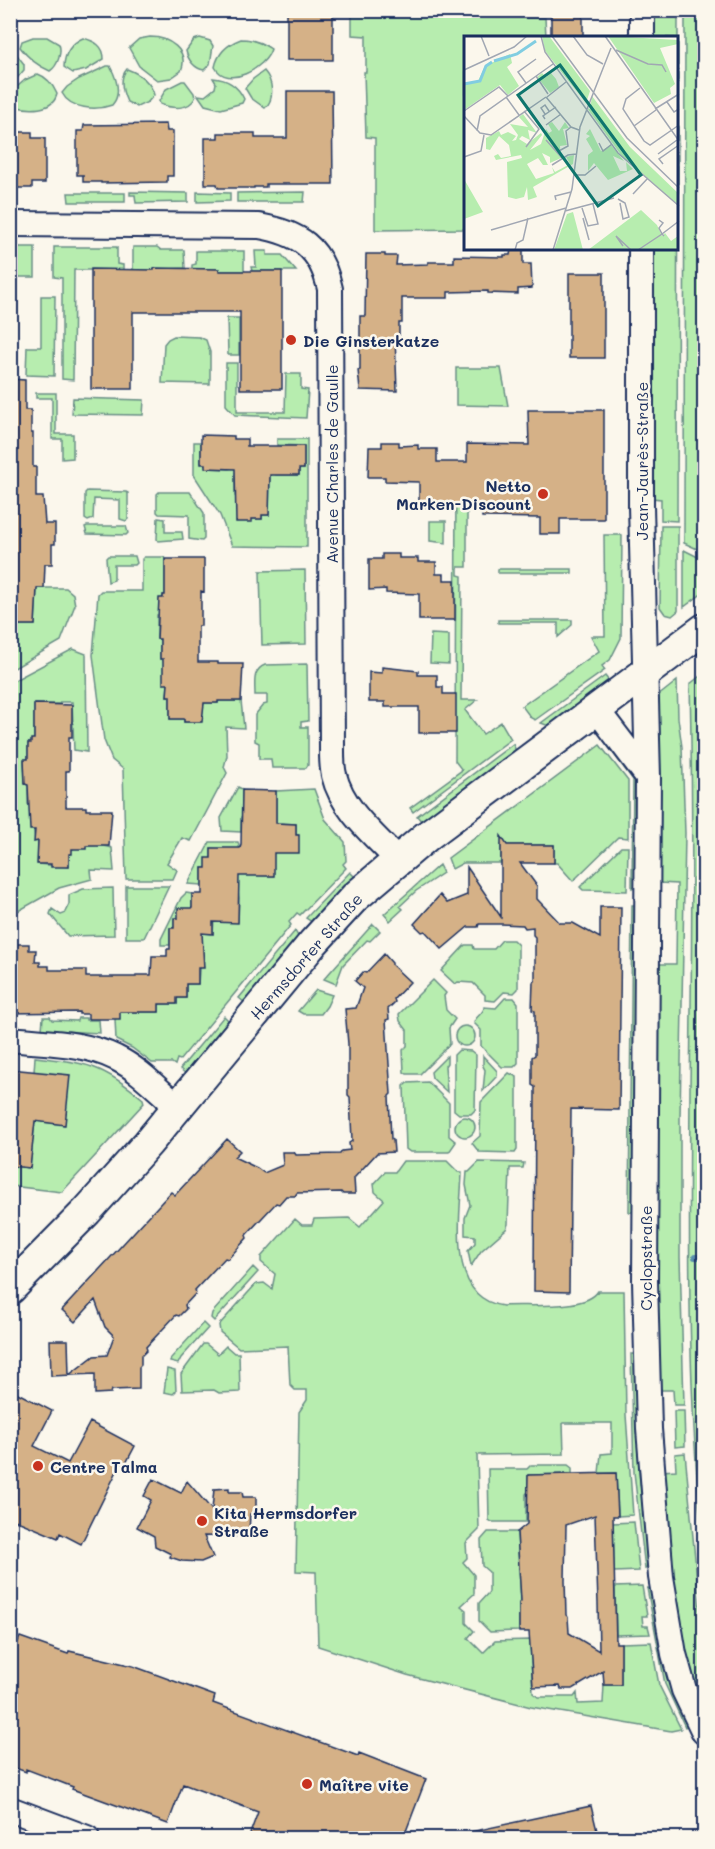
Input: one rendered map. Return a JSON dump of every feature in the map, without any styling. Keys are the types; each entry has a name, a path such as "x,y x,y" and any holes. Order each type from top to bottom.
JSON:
{"main road":[{"name":"Hermsdorfer Straße","path":"10,1288 87,1211 313,943 355,897 398,860 705,629"}],"street":[{"path":"642,10 642,36"},
{"name":"Avenue Charles de Gaulle","path":"10,224 258,226 294,236 314,251 321,262 327,274 330,289 333,774 340,793 355,814 398,860"},
{"name":"Jean-Jaurès-Straße","path":"641,250 641,506 645,673"},
{"name":"Cyclopstraße","path":"645,673 648,777 645,1281 651,1484 660,1577 674,1654 684,1690 705,1732"},
{"path":"597,710 648,777"},
{"path":"10,1040 76,1046 117,1058 134,1069 177,1107"},
{"path":"10,1809 87,1839"}],"green space":[{"path":"704,10 704,552 684,543 684,532 685,11"},
{"path":"352,11 448,11 448,17 545,18 546,36 464,36 464,229 375,230 375,138 366,137 364,72 366,72 366,36 352,35"},
{"path":"651,11 678,11 678,36 651,36"},
{"path":"33,37 47,37 59,44 59,59 50,71 26,55 20,47 22,41"},
{"path":"150,37 164,39 180,51 183,64 181,71 171,78 157,80 139,66 129,48 139,39"},
{"path":"83,38 98,45 104,59 86,70 73,73 64,67 65,58 72,46"},
{"path":"200,38 210,41 213,46 210,64 204,70 192,63 186,51 194,40"},
{"path":"241,39 253,40 271,49 268,56 246,74 228,77 221,74 215,67 218,57 228,46"},
{"path":"10,46 24,64 24,70 11,85"},
{"path":"110,66 115,76 118,91 112,105 99,108 84,107 71,102 62,93 79,79"},
{"path":"127,69 144,79 154,95 148,102 137,107 127,102 124,93 122,80"},
{"path":"264,71 272,90 265,108 251,98 245,88"},
{"path":"38,74 47,79 54,88 57,94 55,100 39,108 13,106 11,92 25,80"},
{"path":"213,78 236,87 244,99 242,103 221,109 205,105 198,95 205,96 215,88 216,83"},
{"path":"185,81 194,93 195,98 192,102 180,107 160,104 159,101 166,89"},
{"path":"130,192 188,193 188,202 136,203 135,195 130,195"},
{"path":"197,192 230,193 230,201 197,202"},
{"path":"305,192 304,202 237,202 237,193"},
{"path":"68,193 125,193 125,202 69,202"},
{"path":"11,247 35,247 35,277 18,277 18,288 11,288"},
{"path":"54,247 117,247 117,264 123,265 123,270 74,270 73,380 62,379 62,278 54,277"},
{"path":"133,247 184,250 185,268 133,271"},
{"path":"652,250 678,250 677,521 661,520 661,499 652,498"},
{"path":"196,251 244,251 244,271 192,269 192,265 196,264"},
{"path":"255,251 267,251 267,255 282,255 296,271 252,271 251,267 256,267"},
{"path":"41,296 55,296 54,376 26,375 27,347 41,347"},
{"path":"227,318 239,318 239,355 228,355"},
{"path":"174,336 199,337 206,340 210,352 210,384 162,383 164,344"},
{"path":"226,363 237,363 237,412 285,412 286,374 301,374 301,389 308,390 306,418 235,415 226,405"},
{"path":"456,368 501,368 508,406 456,405"},
{"path":"36,393 56,393 56,434 73,434 73,458 62,459 62,439 52,439 52,398 36,398"},
{"path":"73,398 144,400 143,415 72,414"},
{"path":"277,439 307,439 307,547 232,546 220,515 194,475 194,442 201,442 201,463 205,464 206,468 229,469 237,466 235,496 252,519 262,519 262,515 269,515 270,472 276,475 299,475 299,469 304,469 304,446 277,445"},
{"path":"456,468 467,471 467,567 458,567 458,575 462,576 461,700 477,700 465,710 483,734 501,722 511,739 413,812 410,808 462,770 455,761"},
{"path":"87,491 128,493 128,519 126,521 120,519 120,500 94,499 93,519 88,521 85,519 85,493"},
{"path":"159,492 190,492 204,513 204,539 202,541 189,539 189,515 159,514 157,512"},
{"path":"158,518 165,519 165,532 182,532 183,539 158,541"},
{"path":"430,521 446,521 446,543 430,541"},
{"path":"126,526 128,533 126,535 87,534 85,527"},
{"path":"661,526 678,526 678,611 672,616 665,614 660,607"},
{"path":"604,535 622,535 621,638 610,660 602,666 605,670 535,720 522,706 599,651 591,636 605,636"},
{"path":"684,550 704,560 704,592 684,607"},
{"path":"108,556 135,556 137,563 135,565 114,565 114,580 108,582 106,558"},
{"path":"144,557 164,557 165,559 165,595 163,595 159,615 157,615 157,639 160,639 160,659 163,659 168,684 167,696 170,696 170,719 201,722 204,703 241,701 244,728 226,727 227,756 224,767 227,773 191,841 182,838 167,863 177,870 173,879 126,879 123,769 112,760 104,740 93,655 98,594 101,591 142,591 142,559"},
{"path":"498,569 572,569 572,573 498,573"},
{"path":"305,570 306,644 262,645 260,571"},
{"path":"37,588 66,588 73,594 75,605 61,641 11,670 11,625 35,625"},
{"path":"498,620 572,620 572,625 558,637 558,623 498,623"},
{"path":"431,634 449,635 449,664 430,663"},
{"path":"73,649 86,654 87,752 74,750 72,702 34,704 34,739 28,743 28,759 24,760 28,804 30,804 35,841 38,841 38,864 69,867 69,854 72,849 102,846 112,848 114,871 91,870 92,879 59,888 11,915 11,682"},
{"path":"307,664 308,721 301,722 301,727 308,727 308,765 306,768 272,768 271,759 259,759 259,743 255,741 255,715 263,705 267,704 267,695 255,695 256,674 265,665"},
{"path":"704,673 704,1554 694,1438 689,1205 692,886 690,684"},
{"path":"605,676 609,681 549,726 541,723"},
{"path":"677,681 685,833 680,1117 680,1257 684,1405 674,1405 673,1390 659,1390 654,1178 659,964 676,964 677,884 660,883 658,696"},
{"path":"608,738 637,778 636,886 632,888 633,780 604,741"},
{"path":"513,744 516,751 422,822 417,816"},
{"path":"600,745 628,781 628,838 618,837 573,881 557,863 554,863 554,845 501,845 501,863 463,863 452,869 448,858"},
{"path":"238,787 242,789 242,805 246,817 241,817 241,832 222,831 221,818"},
{"path":"314,789 325,819 345,842 346,861 343,864 346,868 300,915 297,913 289,922 291,925 180,1060 177,1059 175,1065 152,1063 132,1048 116,1040 115,1019 120,1012 159,1012 159,1004 177,1004 177,998 186,998 186,984 198,984 202,933 213,934 214,919 220,922 238,922 239,898 235,874 273,876 270,850 299,835 296,835 296,824 276,823 276,791"},
{"path":"210,842 238,842 240,850 211,848 211,858 206,868 202,868 202,885 188,884"},
{"path":"621,847 628,847 627,891 583,890 580,887"},
{"path":"439,865 443,873 416,891 400,906 403,909 390,921 384,914"},
{"path":"350,872 355,877 352,881 327,904 312,922 306,918"},
{"path":"126,886 169,886 144,938 126,938"},
{"path":"113,888 114,935 68,936 50,914 52,909 61,915 64,914 69,904 69,895 83,889"},
{"path":"186,893 192,894 192,908 174,919 174,928 170,928 170,945 161,945 161,939 181,898"},
{"path":"632,905 635,905 633,1212 629,1212"},
{"path":"373,924 380,931 370,941 367,940 343,965 336,984 324,979"},
{"path":"295,931 299,938 245,1003 239,998"},
{"path":"502,940 513,940 518,945 518,989 514,993 504,992 495,1001 485,1000 485,995 473,983 458,982 455,984 441,971 465,945 473,945 474,949 494,949"},
{"path":"433,980 446,993 444,996 446,1010 455,1019 449,1028 450,1044 420,1074 407,1074 404,1072 403,1050 407,1046 407,1030 400,1021 399,1014"},
{"path":"316,990 332,995 321,1014 303,1014 298,1011"},
{"path":"505,998 514,998 518,1003 518,1063 514,1067 502,1067 481,1046 481,1030 474,1023 484,1007 496,1008"},
{"path":"224,1016 229,1021 185,1073 180,1069"},
{"path":"43,1017 50,1017 52,1020 77,1021 78,1018 86,1018 86,1020 99,1020 100,1033 42,1030"},
{"path":"465,1026 472,1029 475,1036 472,1043 465,1046 458,1043 455,1036 458,1029"},
{"path":"459,1050 471,1051 476,1055 475,1110 471,1114 459,1114 454,1110 454,1055"},
{"path":"447,1056 445,1066 447,1092 432,1078 431,1072"},
{"path":"483,1056 497,1071 497,1076 483,1091 485,1070"},
{"path":"35,1057 82,1064 105,1072 143,1099 144,1103 62,1192 11,1186 11,1166 30,1168 35,1121 64,1125 34,1072"},
{"path":"509,1073 517,1077 517,1150 515,1153 479,1152 472,1143 480,1136 481,1102"},
{"path":"428,1082 449,1103 449,1136 456,1142 449,1152 410,1152 406,1149 404,1086 407,1083"},
{"path":"465,1117 472,1120 475,1127 472,1134 465,1137 458,1134 455,1127 458,1120"},
{"path":"403,1161 447,1161 458,1172 462,1172 460,1252 464,1271 472,1288 485,1300 503,1306 555,1305 581,1302 598,1291 624,1291 626,1415 633,1515 618,1516 616,1473 599,1473 601,1454 612,1453 612,1423 563,1423 564,1454 477,1455 479,1530 466,1543 467,1558 463,1562 474,1575 474,1594 461,1606 466,1610 466,1623 474,1631 468,1638 483,1653 495,1641 530,1640 533,1693 538,1697 574,1697 577,1693 578,1704 603,1703 604,1685 621,1685 621,1643 651,1642 659,1685 681,1729 671,1731 531,1707 407,1675 318,1646 316,1572 296,1571 299,1412 307,1400 307,1390 295,1390 290,1385 288,1346 239,1348 220,1332 219,1325 256,1284 264,1283 272,1289 275,1274 261,1262 261,1257 295,1219 302,1225 312,1225 314,1219 349,1218 360,1227 384,1200 375,1192 374,1184 385,1172 395,1172"},
{"path":"479,1162 524,1163 523,1168 510,1168 506,1229 481,1251 471,1266 468,1251 475,1243 475,1236 465,1235 465,1218 470,1205 466,1185 467,1172"},
{"path":"253,1267 258,1272 214,1321 211,1318 212,1313"},
{"path":"203,1323 208,1328 178,1364 170,1362 171,1358"},
{"path":"203,1344 218,1354 226,1346 234,1353 239,1353 240,1392 182,1391 181,1374"},
{"path":"631,1354 635,1354 639,1472 649,1567 645,1569 634,1472"},
{"path":"167,1369 175,1371 176,1391 173,1394 164,1392"},
{"path":"674,1411 684,1411 685,1446 675,1447"},
{"path":"685,1453 700,1611 704,1631 704,1706 693,1678 682,1631 662,1471 676,1470 675,1454"},
{"path":"531,1465 568,1465 572,1468 572,1474 528,1475 526,1522 492,1522 489,1520 488,1469 527,1469"},
{"path":"634,1522 639,1571 614,1572 613,1523"},
{"path":"488,1532 517,1532 521,1601 519,1603 519,1631 490,1632 479,1621 479,1603 489,1592 489,1572 482,1566 481,1540"},
{"path":"642,1586 647,1616 642,1616 643,1626 648,1626 650,1634 616,1635 615,1587"},
{"path":"647,1588 652,1589 688,1725 685,1727 665,1684"}],"building":[{"path":"287,10 333,10 333,60 287,60"},
{"path":"551,10 583,10 583,36 551,36"},
{"path":"287,91 332,91 333,184 266,184 266,187 254,188 218,188 217,184 205,184 205,138 218,138 218,133 255,133 255,138 287,138"},
{"path":"166,124 167,131 173,131 173,176 167,176 167,182 83,182 83,175 77,175 77,131 83,131 84,125"},
{"path":"10,132 32,132 32,138 45,138 45,183 32,183 32,188 10,188"},
{"path":"511,250 523,250 523,264 531,264 532,288 518,289 518,294 488,293 488,291 448,292 448,298 402,298 402,323 399,323 399,336 395,336 397,391 360,390 358,370 360,370 360,316 365,316 366,254 397,256 396,265 454,262 454,256 504,257 504,255 510,255"},
{"path":"154,268 282,271 282,389 240,389 240,312 133,312 133,389 91,389 91,269 154,270"},
{"path":"569,273 604,273 604,358 569,358"},
{"path":"10,379 25,380 25,410 31,410 36,497 43,497 45,524 55,524 52,564 45,564 44,588 37,588 35,625 10,625"},
{"path":"528,410 604,410 604,519 560,519 560,534 540,534 540,518 482,517 482,507 419,507 419,482 385,481 385,477 368,477 369,447 382,447 382,442 399,442 399,446 418,445 418,449 437,449 437,462 467,462 467,444 529,445"},
{"path":"201,435 234,436 234,439 247,439 247,446 304,446 304,469 299,469 299,475 270,475 269,515 262,515 262,519 252,519 252,522 236,522 235,469 205,468 205,464 201,464"},
{"path":"382,554 399,554 399,558 418,558 418,562 436,562 436,574 444,574 444,580 455,580 455,620 419,620 419,594 386,593 386,589 369,590 369,559 382,559"},
{"path":"165,559 204,559 201,626 198,626 198,662 243,664 241,701 204,703 202,722 170,719 170,696 167,696 168,684 163,684 163,659 160,659 160,639 157,639 159,598 165,595"},
{"path":"382,667 418,671 418,675 437,675 437,687 443,687 443,694 456,694 456,733 419,733 419,707 385,707 385,702 369,702 369,672 382,673"},
{"path":"34,704 72,705 69,771 66,771 66,807 112,810 109,846 86,846 86,849 72,849 72,854 69,854 69,867 37,864 38,841 34,842 35,830 30,830 24,759 28,759 28,743 34,739"},
{"path":"242,790 276,791 276,823 296,824 296,835 299,835 299,853 274,853 274,876 239,876 238,923 213,922 213,934 202,933 204,968 198,968 198,984 186,984 186,998 177,998 177,1004 159,1004 159,1012 120,1012 120,1019 88,1019 88,1014 79,1014 79,1012 10,1013 10,944 29,944 29,950 36,950 35,962 40,962 40,966 49,966 49,970 86,970 86,977 151,975 152,956 167,956 167,949 170,949 170,928 174,928 174,918 178,918 178,908 192,908 192,894 202,894 202,868 206,868 206,858 211,858 211,848 240,848"},
{"path":"501,836 507,845 554,845 554,863 520,863 537,886 537,899 560,923 573,923 600,938 600,907 621,907 619,1110 571,1109 569,1292 534,1291 535,1087 532,1085 532,1057 535,1055 535,1011 532,1010 535,937 533,927 479,924 478,927 468,927 442,949 425,931 422,932 414,924 440,895 447,903 467,895 467,867 501,917"},
{"path":"384,954 410,982 394,999 395,1002 388,1009 389,1019 386,1020 391,1094 389,1096 391,1139 394,1152 377,1153 354,1178 355,1194 297,1193 295,1196 286,1196 279,1204 276,1203 246,1235 247,1238 228,1259 225,1258 195,1290 196,1293 185,1305 186,1309 179,1316 176,1315 146,1347 147,1350 141,1356 139,1367 139,1389 112,1390 111,1393 95,1394 95,1374 51,1376 50,1340 68,1340 69,1375 94,1356 107,1355 114,1336 105,1327 95,1300 75,1322 62,1310 171,1192 175,1195 227,1139 240,1151 234,1157 264,1173 283,1165 282,1152 294,1152 296,1155 340,1154 342,1151 350,1150 349,1143 352,1141 345,1009 356,1008 363,988 355,981"},
{"path":"10,1069 70,1075 65,1125 35,1121 30,1168 10,1166"},
{"name":"Centre Talma","path":"10,1389 52,1411 34,1446 68,1463 90,1422 135,1446 125,1465 121,1463 81,1544 60,1533 58,1538 10,1518"},
{"path":"616,1473 618,1516 613,1516 616,1643 621,1643 621,1685 604,1685 603,1671 573,1689 561,1689 560,1686 533,1687 529,1632 519,1632 519,1603 521,1601 517,1532 527,1524 528,1475","holes":["595,1515 599,1651 569,1633 566,1615 566,1525"]},
{"path":"153,1479 181,1493 187,1481 212,1510 214,1489 229,1488 229,1492 242,1492 243,1497 256,1497 256,1514 250,1514 249,1533 235,1533 235,1537 204,1536 213,1557 201,1562 182,1561 170,1557 171,1554 155,1546 154,1536 137,1527 151,1500 144,1496"},
{"path":"20,1637 68,1654 69,1651 133,1666 215,1696 213,1703 358,1756 359,1753 426,1779 403,1839 248,1839 258,1812 183,1784 168,1824 72,1789 73,1787 26,1769 26,1772 10,1766 10,1641 17,1644"},
{"path":"591,1806 599,1839 471,1839 470,1832"}],"waterway":[{"path":"695,1257 704,1257"}],"place":[{"name":"Die Ginsterkatze","path":"291,340"},
{"name":"Netto Marken-Discount","path":"543,494"},
{"name":"Centre Talma","path":"38,1466"},
{"name":"Kita Hermsdorfer Straße","path":"202,1521"},
{"name":"Maître vite","path":"307,1784"}]}
